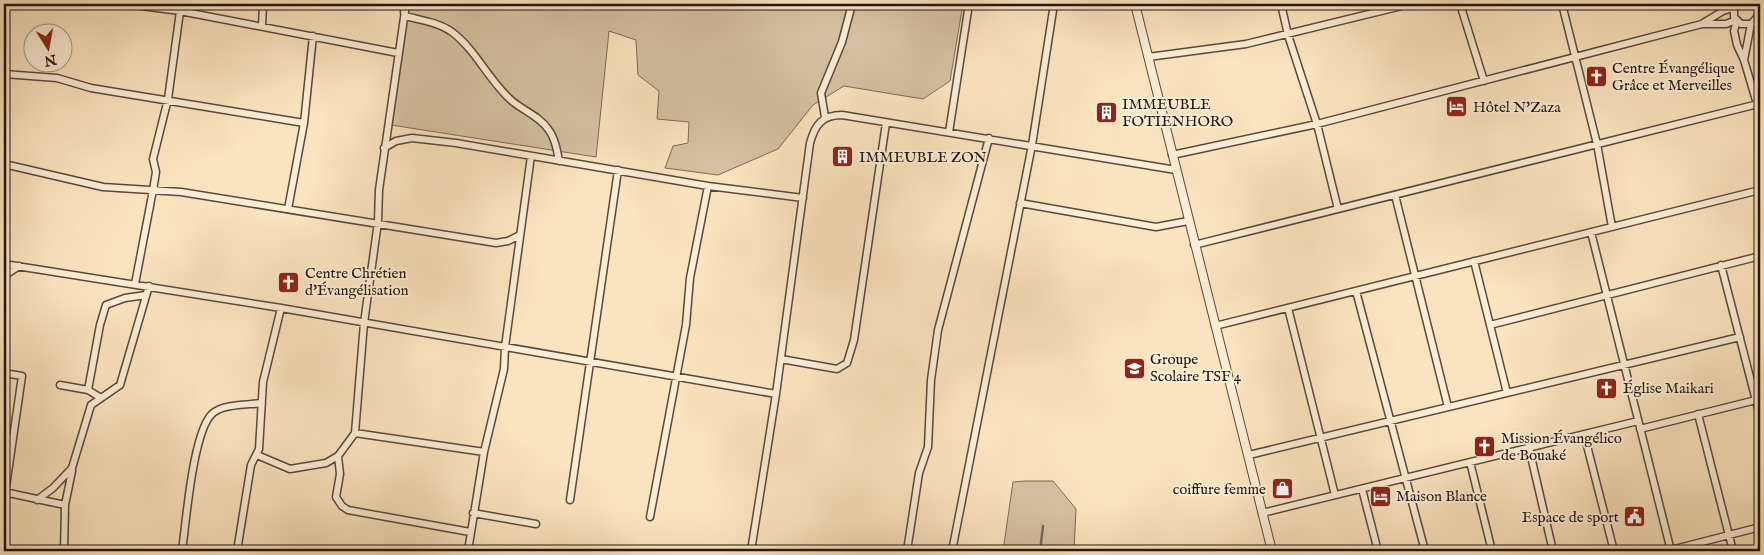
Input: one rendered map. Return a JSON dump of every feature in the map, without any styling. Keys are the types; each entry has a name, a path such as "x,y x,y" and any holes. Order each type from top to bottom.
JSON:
{"street":[{"path":"126,4 180,11 398,53"},
{"path":"135,284 153,190 156,172 154,160 168,99 182,4"},
{"path":"262,26 263,4"},
{"path":"258,455 290,469 326,463 338,456 355,433 364,323 378,222 379,190 405,16 405,4"},
{"path":"825,118 822,93 842,42 852,4"},
{"path":"949,132 969,4"},
{"path":"952,551 1032,145 1054,4"},
{"path":"1134,4 1272,551"},
{"path":"1281,4 1288,35 1317,124 1338,209"},
{"path":"1148,57 1246,44 1410,4"},
{"path":"1460,4 1484,81"},
{"path":"1562,4 1597,144 1612,227"},
{"path":"1702,24 1733,5 1736,20 1734,31 1737,45 1744,60 1760,114"},
{"path":"405,16 438,24 451,32 513,102 536,116 549,129 555,142 559,161"},
{"path":"1744,60 1751,24 1760,17"},
{"path":"1172,155 1317,124 1702,24 1726,24 1736,20 1751,24"},
{"path":"288,210 304,123 313,36"},
{"path":"4,74 57,78 91,88 168,99 304,123"},
{"path":"1194,245 1758,104"},
{"path":"750,551 776,394 802,198 812,138 817,124 825,118 842,115 1176,170"},
{"path":"780,359 837,369 847,364 856,331 886,123"},
{"path":"384,148 396,142 412,138 456,143 708,186 802,198"},
{"path":"907,551 920,473 928,447 931,380 938,330 988,138"},
{"path":"468,551 484,452 504,369 504,347 531,156"},
{"path":"4,164 103,187 181,192 288,210 378,222 496,243 508,241 520,235"},
{"path":"570,500 618,170"},
{"path":"650,517 686,325 690,278 708,186"},
{"path":"1214,326 1760,190"},
{"path":"1395,195 1448,408"},
{"path":"1020,204 1156,227 1188,221"},
{"path":"1591,232 1669,551 1760,527"},
{"path":"1490,325 1760,256"},
{"path":"1474,261 1507,393"},
{"path":"4,264 281,308 590,361 675,378 776,394"},
{"path":"1721,265 1760,416"},
{"path":"4,276 20,266"},
{"path":"64,551 65,505 72,468 91,405 120,385 149,286"},
{"path":"1356,291 1425,551"},
{"path":"88,390 100,325 106,305 125,298 146,295"},
{"path":"237,551 251,464 258,455 267,361 281,308"},
{"path":"1288,308 1335,495"},
{"path":"1249,455 1740,337"},
{"path":"4,373 22,376 4,492 65,505"},
{"path":"60,385 88,390 101,398"},
{"path":"1640,429 1756,400"},
{"path":"182,551 196,454 205,422 213,413 223,409 262,403"},
{"path":"1698,414 1733,551"},
{"path":"1262,513 1638,421"},
{"path":"355,433 484,452"},
{"path":"1584,434 1614,551"},
{"path":"1529,448 1554,551"},
{"path":"338,456 340,483 336,497 342,506 348,510 470,532"},
{"path":"1470,462 1492,551"},
{"path":"37,500 53,488 72,468"},
{"path":"1362,489 1378,551"},
{"path":"473,513 536,524"}],"shaded area":[{"path":"408,4 963,4 950,81 923,99 844,86 813,105 778,149 718,175 665,168 673,146 688,143 689,122 657,119 659,91 638,75 636,40 609,31 596,157 391,125"},
{"path":"1053,481 1076,509 1074,551 1003,551 1013,482"}],"waterway":[{"path":"1040,551 1043,526"}],"place":[{"name":"Centre Évangélique Grâce et Merveilles","path":"1596,77"},
{"name":"Hôtel N'Zaza","path":"1457,107"},
{"name":"IMMEUBLE FOTIENHORO","path":"1106,113"},
{"name":"IMMEUBLE ZON","path":"843,157"},
{"name":"Centre Chrétien d'Évangélisation","path":"289,282"},
{"name":"Groupe Scolaire TSF 4","path":"1134,368"},
{"name":"Église Maikari","path":"1607,388"},
{"name":"Mission Évangélico de Bouaké","path":"1485,447"},
{"name":"coiffure femme","path":"1282,489"},
{"name":"Maison Blance","path":"1380,496"},
{"name":"Espace de sport","path":"1635,517"}]}
